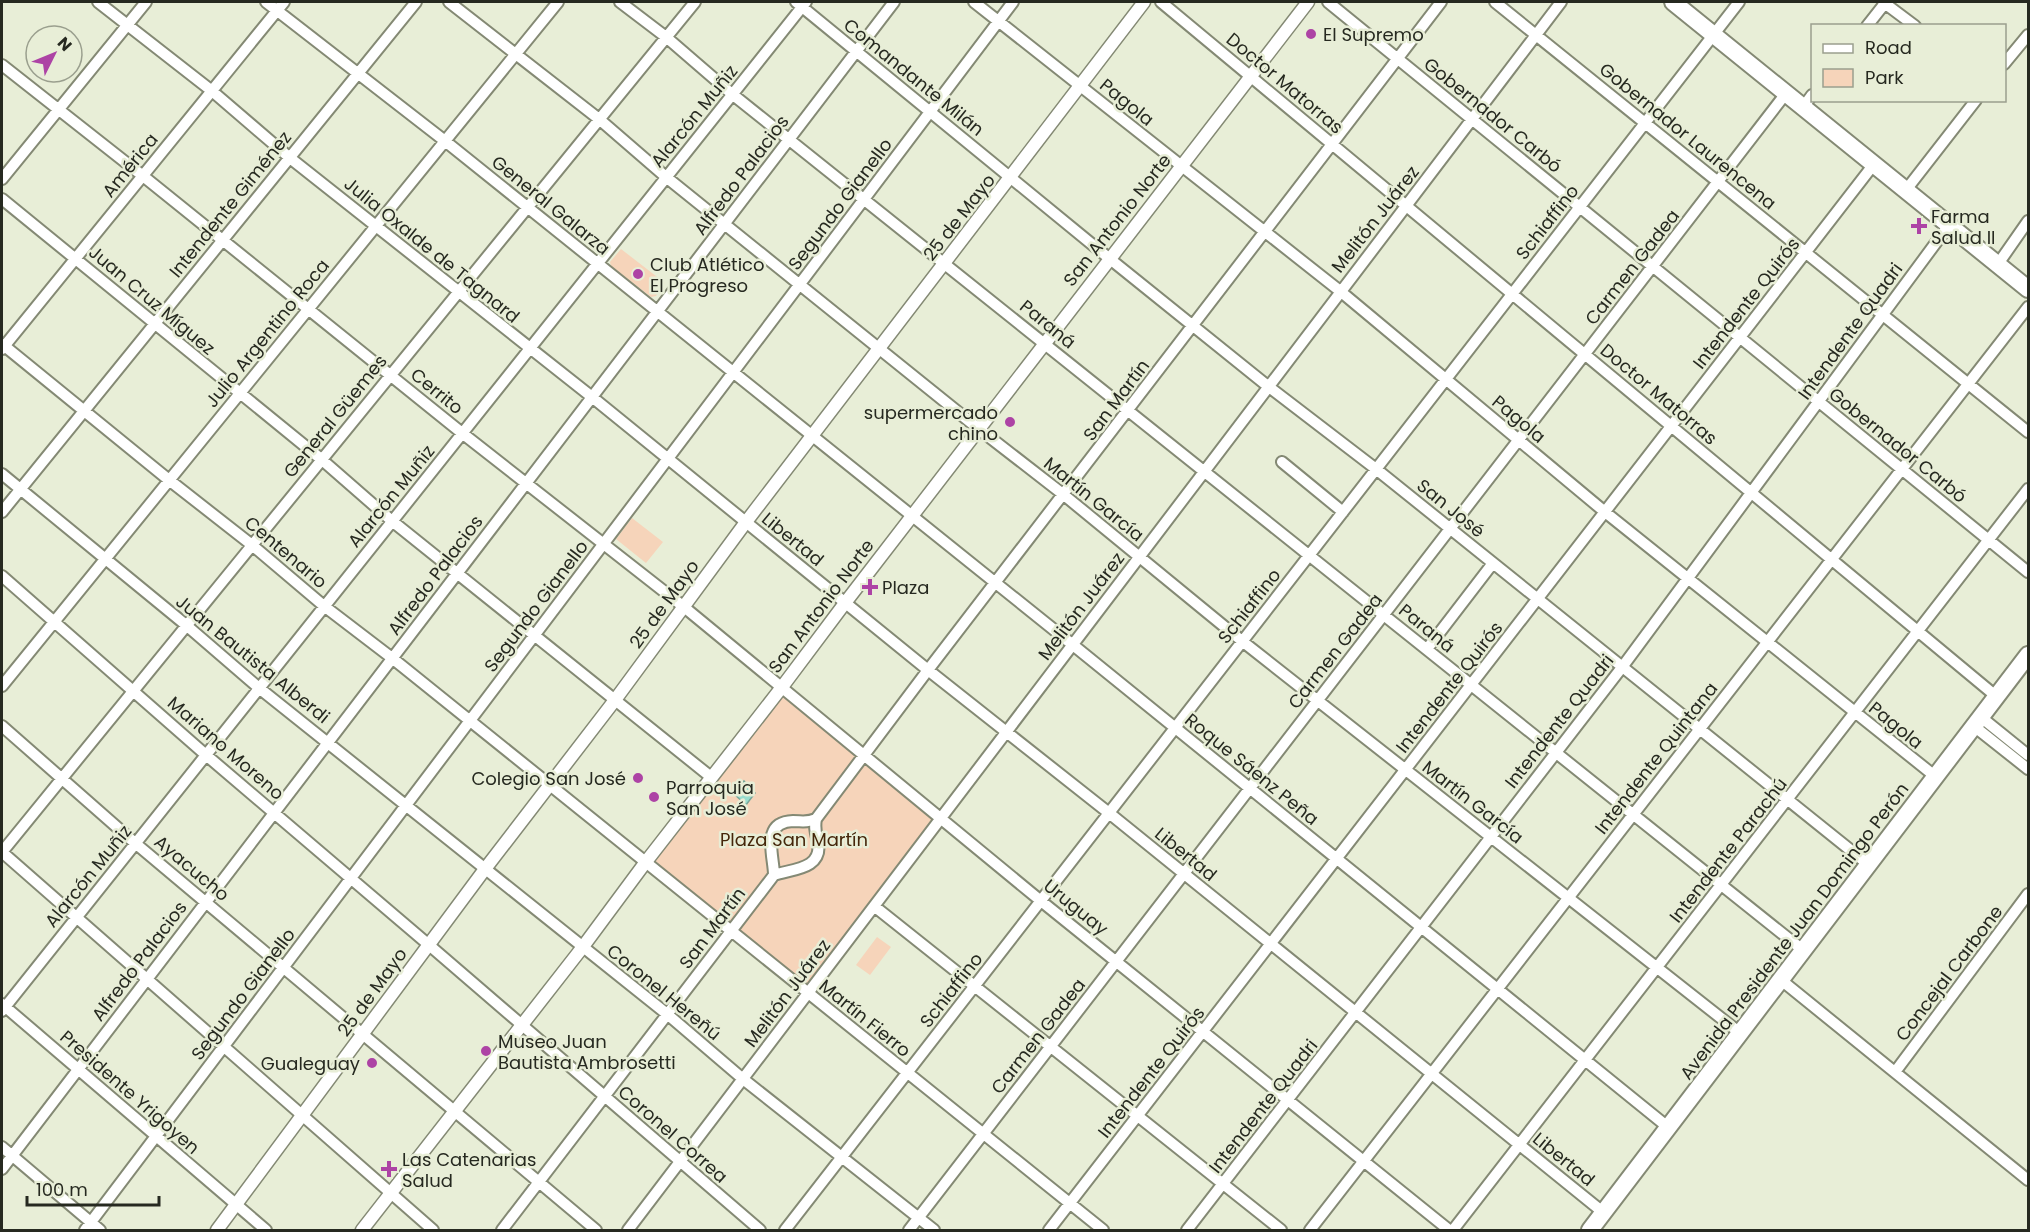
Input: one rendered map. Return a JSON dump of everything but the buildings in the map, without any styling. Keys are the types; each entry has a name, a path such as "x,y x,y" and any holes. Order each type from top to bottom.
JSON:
{"highway":[{"path":"1673,2 1787,92 1808,100 1874,164 2028,289"},
{"name":"Avenida Presidente Juan Domingo Perón","path":"1590,1230 2028,655"}],"street":[{"name":"Julia Oxalde de Tagnard","path":"98,2 212,91 290,158 746,522"},
{"path":"2,178 146,2"},
{"name":"General Galarza","path":"266,2 281,6 358,73 732,374 813,436"},
{"name":"Intendente Giménez","path":"2,512 416,2"},
{"name":"Martín García","path":"448,2 599,119 666,177 1064,495 1242,641 1740,1033"},
{"name":"Julio Argentino Roca","path":"2,686 558,2"},
{"name":"Paraná","path":"620,2 1804,951"},
{"name":"General Güemes","path":"2,852 457,291 695,2"},
{"name":"Alfredo Palacios","path":"2,1169 894,2"},
{"name":"Pagola","path":"974,2 1340,291 1605,512 1936,777"},
{"name":"Segundo Gianello","path":"92,1228 156,1136 1013,2"},
{"name":"25 de Mayo","path":"217,1230 746,522 1011,179 1144,2"},
{"name":"Doctor Matorras","path":"1161,2 1997,697"},
{"name":"San Antonio Norte","path":"362,1230 582,948 645,862 1308,2"},
{"name":"Gobernador Carbó","path":"1328,2 2028,572"},
{"name":"San Martín","path":"816,819 1441,2"},
{"name":"Gobernador Laurencena","path":"1496,2 2028,432"},
{"name":"Melitón Juárez","path":"628,1230 1561,2"},
{"name":"Schiaffino","path":"785,1230 1739,2"},
{"path":"1868,24 1885,2 1912,24"},
{"name":"Comandante Milán","path":"801,3 1011,179"},
{"name":"Alarcón Muñiz","path":"2,1007 76,918 597,264 801,3"},
{"name":"América","path":"2,346 281,6"},
{"path":"2006,62 2028,35"},
{"name":"Cerrito","path":"2,65 462,433 684,607"},
{"name":"Carmen Gadea","path":"909,1230 1787,92"},
{"path":"1906,190 1974,102"},
{"name":"Intendente Quirós","path":"1049,1230 1874,164"},
{"name":"San José","path":"1011,179 1269,387 1451,528 1869,865"},
{"name":"Juan Cruz Míguez","path":"2,199 321,459 392,521 711,777"},
{"path":"1998,264 2028,221"},
{"name":"Intendente Quadri","path":"1187,1230 1623,666 1949,225"},
{"name":"Intendente Quintana","path":"1310,1230 2028,307"},
{"name":"Centenario","path":"2,346 549,785"},
{"name":"Roque Sáenz Peña","path":"813,436 1669,1128"},
{"path":"1281,462 1343,512"},
{"name":"Juan Bautista Alberdi","path":"2,474 259,688 485,869"},
{"name":"Intendente Parachú","path":"1454,1230 2028,489"},
{"name":"Libertad","path":"746,522 1604,1213"},
{"path":"1427,649 1493,563"},
{"name":"Mariano Moreno","path":"2,576 206,755 429,945"},
{"name":"Uruguay","path":"684,607 1041,901 1449,1230"},
{"path":"1978,722 2028,755"},
{"path":"1978,722 2028,769"},
{"name":"Ayacucho","path":"2,726 135,843 596,1230"},
{"name":"Martín Fierro","path":"549,785 1103,1230"},
{"path":"816,819 814,827 818,843 814,860 802,869 774,875 774,864 770,851 773,834 785,823 793,821 809,823 816,819"},
{"path":"2,852 433,1230"},
{"name":"Coronel Hereñú","path":"485,869 667,1014 743,1079 934,1230"},
{"name":"San Martín","path":"502,1230 774,875"},
{"name":"Concejal Carbone","path":"1895,1072 2028,894"},
{"path":"874,906 1281,1230"},
{"name":"Coronel Correa","path":"429,945 760,1230"},
{"path":"1781,980 2028,1180"},
{"name":"Presidente Yrigoyen","path":"2,1007 266,1230"},
{"path":"2,1147 92,1228"}],"green space":[{"name":"Club Atlético El Progreso","path":"621,249 665,283 656,296 651,297 611,266 610,262"},
{"path":"632,518 663,542 646,563 616,539"},
{"name":"Plaza San Martín","path":"782,687 941,818 808,993 645,863"},
{"path":"877,937 891,947 870,975 856,965"}],"water":[{"path":"744,781 755,793 746,805 734,794"}],"place":[{"name":"El Supremo","path":"1311,34"},
{"name":"Farma Salud II","path":"1919,226"},
{"name":"Club Atlético El Progreso","path":"638,274"},
{"name":"supermercado chino","path":"1010,422"},
{"name":"Plaza","path":"870,587"},
{"name":"Colegio San José","path":"638,778"},
{"name":"Parroquia San José","path":"654,797"},
{"name":"Museo Juan Bautista Ambrosetti","path":"486,1051"},
{"name":"Gualeguay","path":"372,1063"},
{"name":"Las Catenarias Salud","path":"389,1169"}]}
